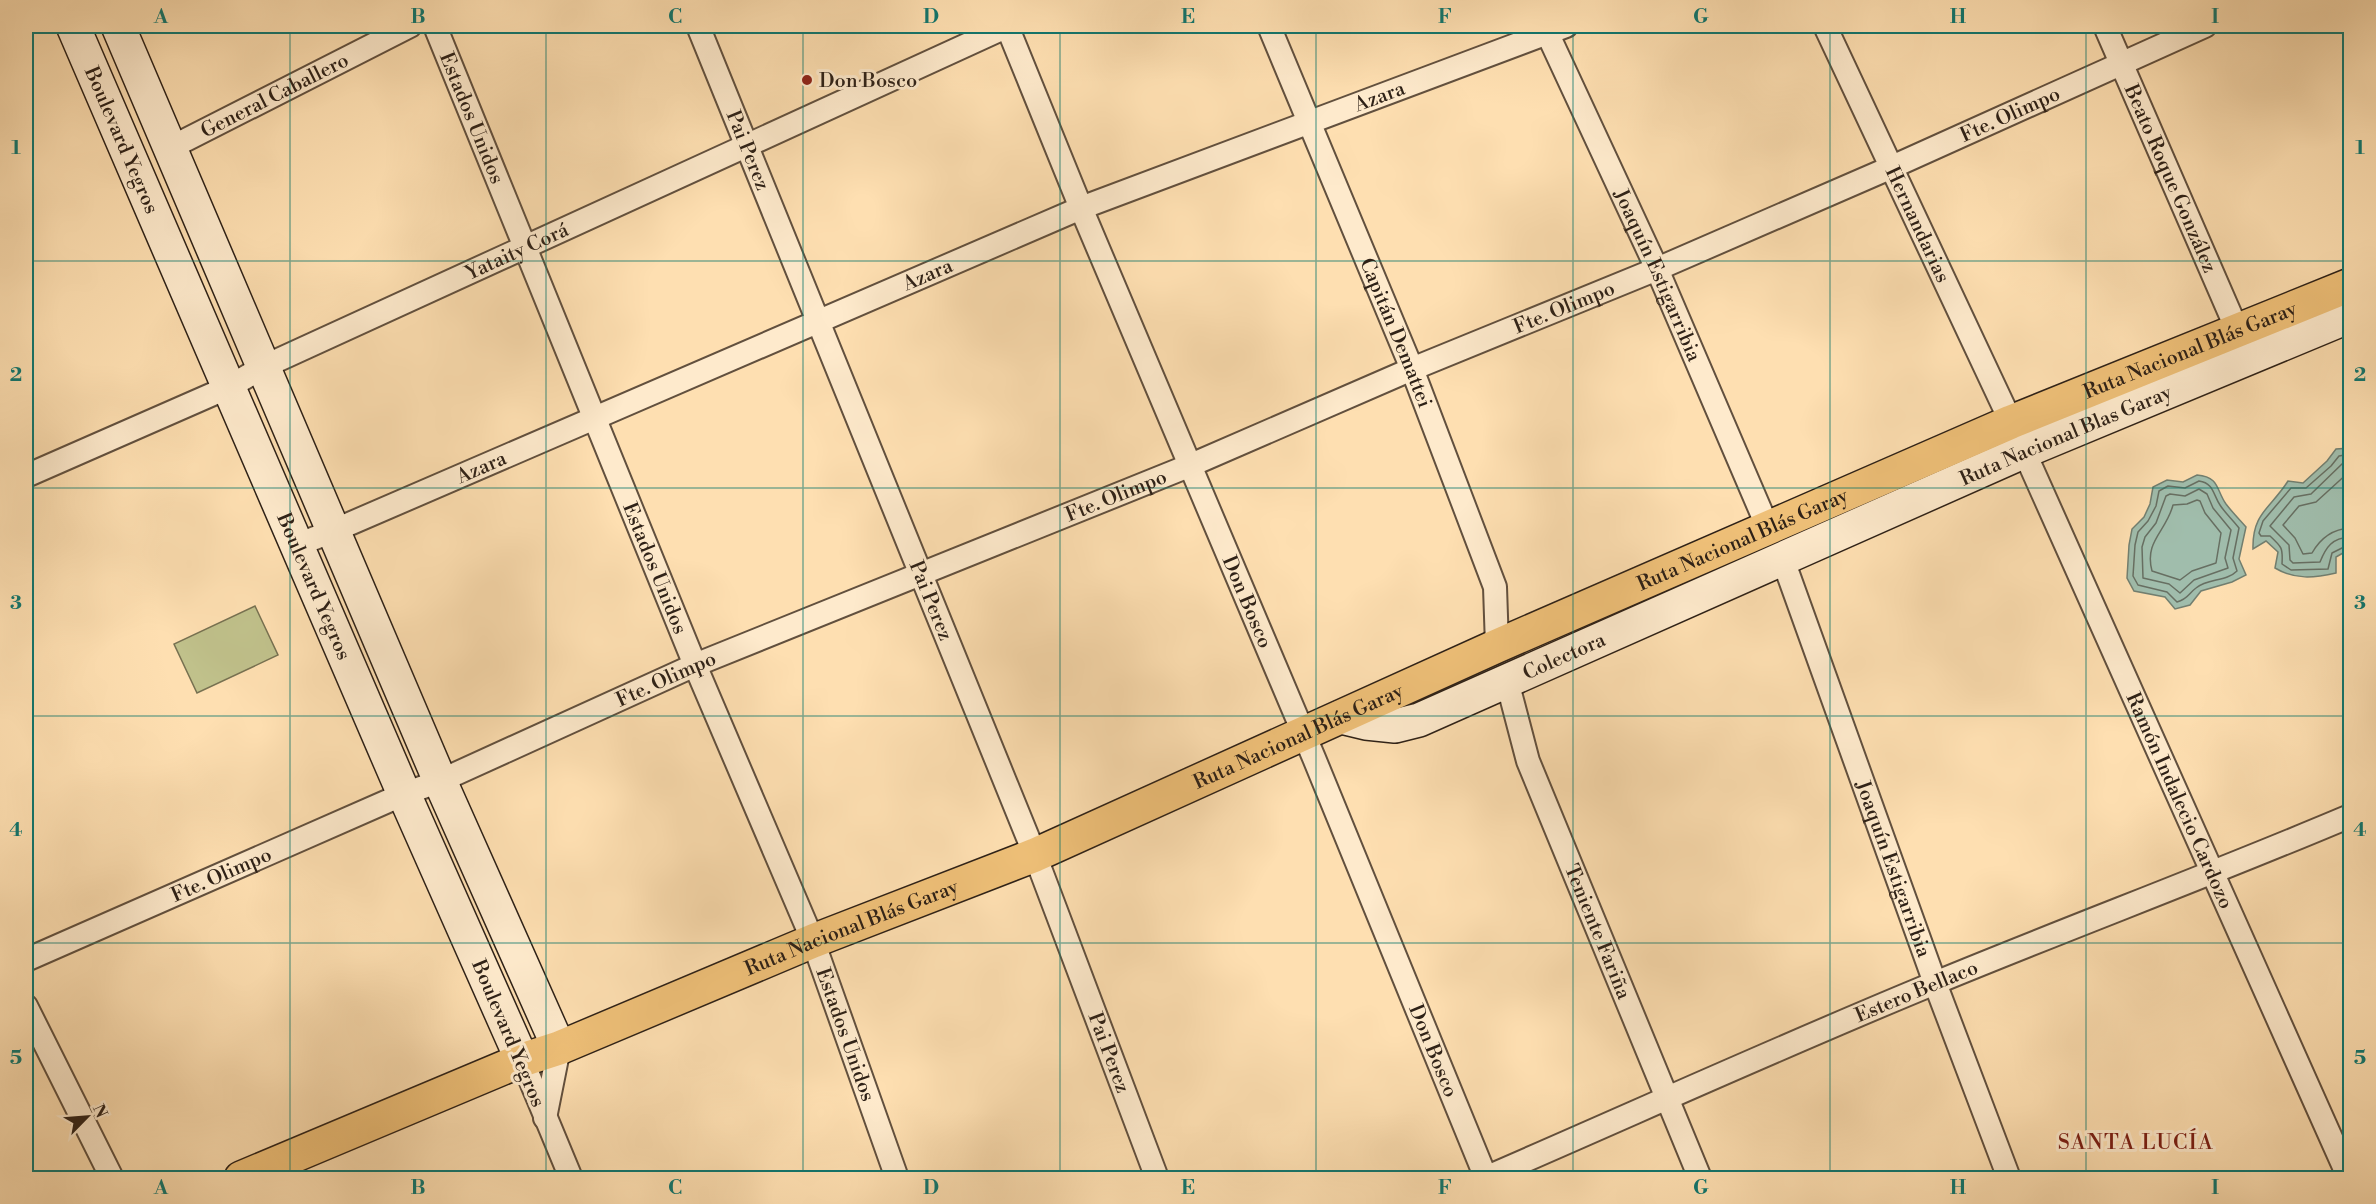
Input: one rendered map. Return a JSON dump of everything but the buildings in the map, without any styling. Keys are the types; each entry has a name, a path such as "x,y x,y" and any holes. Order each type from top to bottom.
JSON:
{"highway":[{"name":"Ruta Nacional Blás Garay","path":"241,1179 813,940 1035,855 1497,646 1768,528 2018,437 2238,332 2350,285"}],"main road":[{"name":"Boulevard Yegros","path":"74,26 404,794 522,1060"},
{"name":"Boulevard Yegros","path":"118,26 440,781 559,1048"},
{"name":"Ruta Nacional Blas Garay","path":"1783,560 2018,437 2350,316"},
{"name":"Colectora","path":"1341,717 1366,723 1395,726 1419,720 1783,560"}],"street":[{"name":"General Caballero","path":"170,148 410,26"},
{"name":"Estados Unidos","path":"435,26 695,665 813,940 897,1179"},
{"name":"Pai Perez","path":"698,26 1035,855 1157,1179"},
{"name":"Yataity Corá","path":"26,476 229,387 263,367 1007,26"},
{"name":"Don Bosco","path":"1007,26 1081,208 1304,734 1486,1178"},
{"name":"Capitán Demattei","path":"1269,26 1412,369 1495,587 1497,646"},
{"name":"Hernandarias","path":"1826,26 2018,437"},
{"name":"Beato Roque González","path":"2105,26 2238,332"},
{"name":"Fte. Olimpo","path":"26,960 404,794 440,781 695,665 1191,465 1412,369 1657,268 1892,167 2205,26"},
{"name":"Azara","path":"297,545 1081,208 1553,28"},
{"name":"Joaquín Estigarribia","path":"1553,28 1768,528"},
{"name":"Ramón Indalecio Cardozo","path":"2018,437 2349,1179"},
{"name":"Joaquín Estigarribia","path":"1783,560 1935,983 2009,1179"},
{"name":"Teniente Fariña","path":"1507,681 1528,762 1700,1179"},
{"name":"Estero Bellaco","path":"1486,1178 1667,1097 1935,983 2214,874 2350,816"},
{"path":"26,1006 112,1179"},
{"name":"Boulevard Yegros","path":"545,1118 559,1048"},
{"name":"Boulevard Yegros","path":"522,1060 545,1118"},
{"path":"545,1118 571,1179"}],"green space":[{"path":"255,606 278,655 197,693 174,644"}],"water":[{"path":"2350,448 2350,549 2336,557 2336,573 2305,577 2290,575 2275,568 2278,552 2266,541 2253,549 2259,519 2288,481 2303,483 2327,461 2336,449"},
{"path":"2197,475 2214,481 2226,504 2246,527 2239,559 2246,575 2232,582 2201,591 2190,605 2175,609 2165,597 2134,591 2127,578 2129,545 2132,529 2144,517 2150,504 2153,487 2167,480 2183,482"}],"place":[{"name":"Don Bosco","path":"807,80"}],"district":[{"name":"SANTA LUCÍA","path":"2136,1142"}]}
